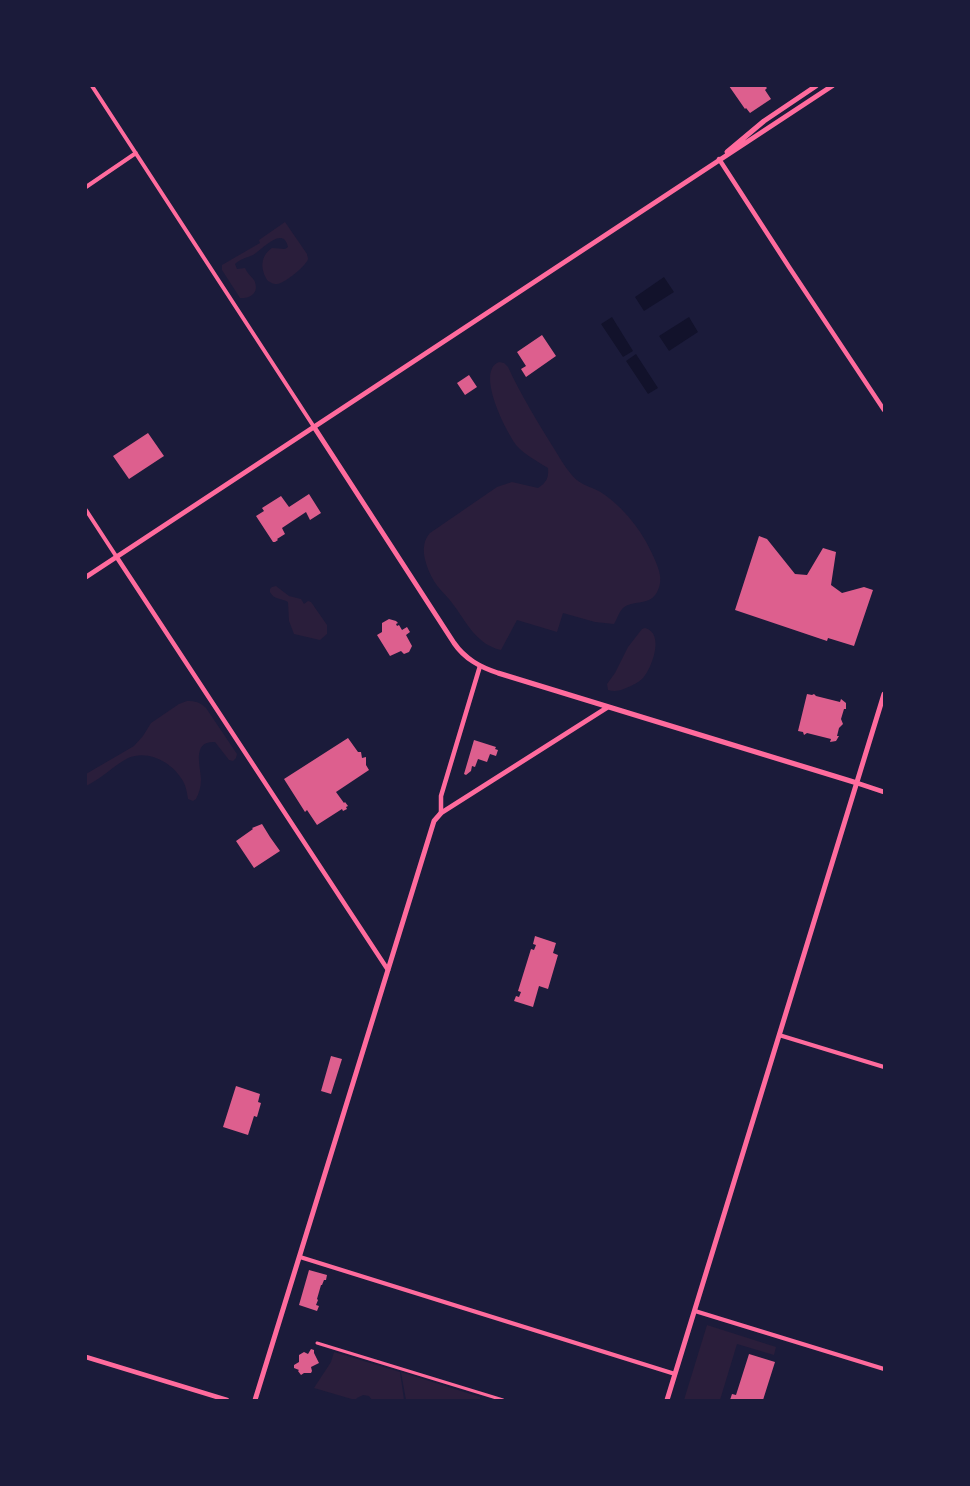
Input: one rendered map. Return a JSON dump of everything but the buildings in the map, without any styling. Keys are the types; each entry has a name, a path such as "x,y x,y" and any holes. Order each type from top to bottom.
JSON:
{"main road":[{"path":"720,159 759,124 816,86"},
{"path":"86,577 832,86"},
{"path":"314,427 454,643 464,655 480,666 857,783"},
{"path":"667,1401 885,694"},
{"path":"255,1401 432,826 441,813 608,707"}],"street":[{"path":"92,86 314,427"},
{"path":"86,187 136,153"},
{"path":"720,159 885,410"},
{"path":"86,510 388,970"},
{"path":"441,813 441,796 480,666"},
{"path":"857,783 885,792"},
{"path":"779,1035 885,1067"},
{"path":"299,1257 675,1374"},
{"path":"695,1311 885,1369"},
{"path":"317,1343 502,1401"},
{"path":"86,1357 227,1401"}],"shaded area":[{"path":"285,222 308,259 295,274 285,281 274,284 268,281 262,263 265,255 272,248 285,249 288,247 282,238 272,241 253,255 235,264 237,269 245,268 256,284 253,294 240,298 222,270 222,265 260,243 259,240"},
{"path":"664,277 674,292 644,311 635,297"},
{"path":"612,317 633,351 623,357 601,324"},
{"path":"689,317 698,332 669,351 659,336"},
{"path":"636,354 658,388 648,394 626,361"},
{"path":"499,362 508,367 535,418 571,474 579,482 605,495 621,509 640,532 651,550 660,578 659,586 651,599 627,605 614,624 595,622 563,613 557,632 517,620 501,650 484,642 471,629 437,586 424,557 424,544 430,533 497,487 512,482 538,488 547,477 548,468 517,446 500,416 491,389 490,377 492,368"},
{"path":"276,586 289,596 301,599 304,604 311,602 327,625 327,634 320,640 294,634 289,621 288,602 276,598 270,592 272,587"},
{"path":"645,628 651,631 656,643 653,659 646,673 633,685 615,691 608,690 607,684 628,647"},
{"path":"187,701 197,702 206,708 237,754 233,761 229,760 215,742 203,746 199,755 201,785 196,799 193,801 188,799 179,774 167,763 144,755 128,758 86,786 86,774 134,746 151,723"},
{"path":"707,1325 776,1347 774,1355 737,1344 720,1400 684,1400"},
{"path":"334,1352 400,1372 404,1400 372,1400 369,1396 363,1395 355,1400 314,1388 331,1362"},
{"path":"401,1372 480,1397 480,1400 406,1400"}]}
